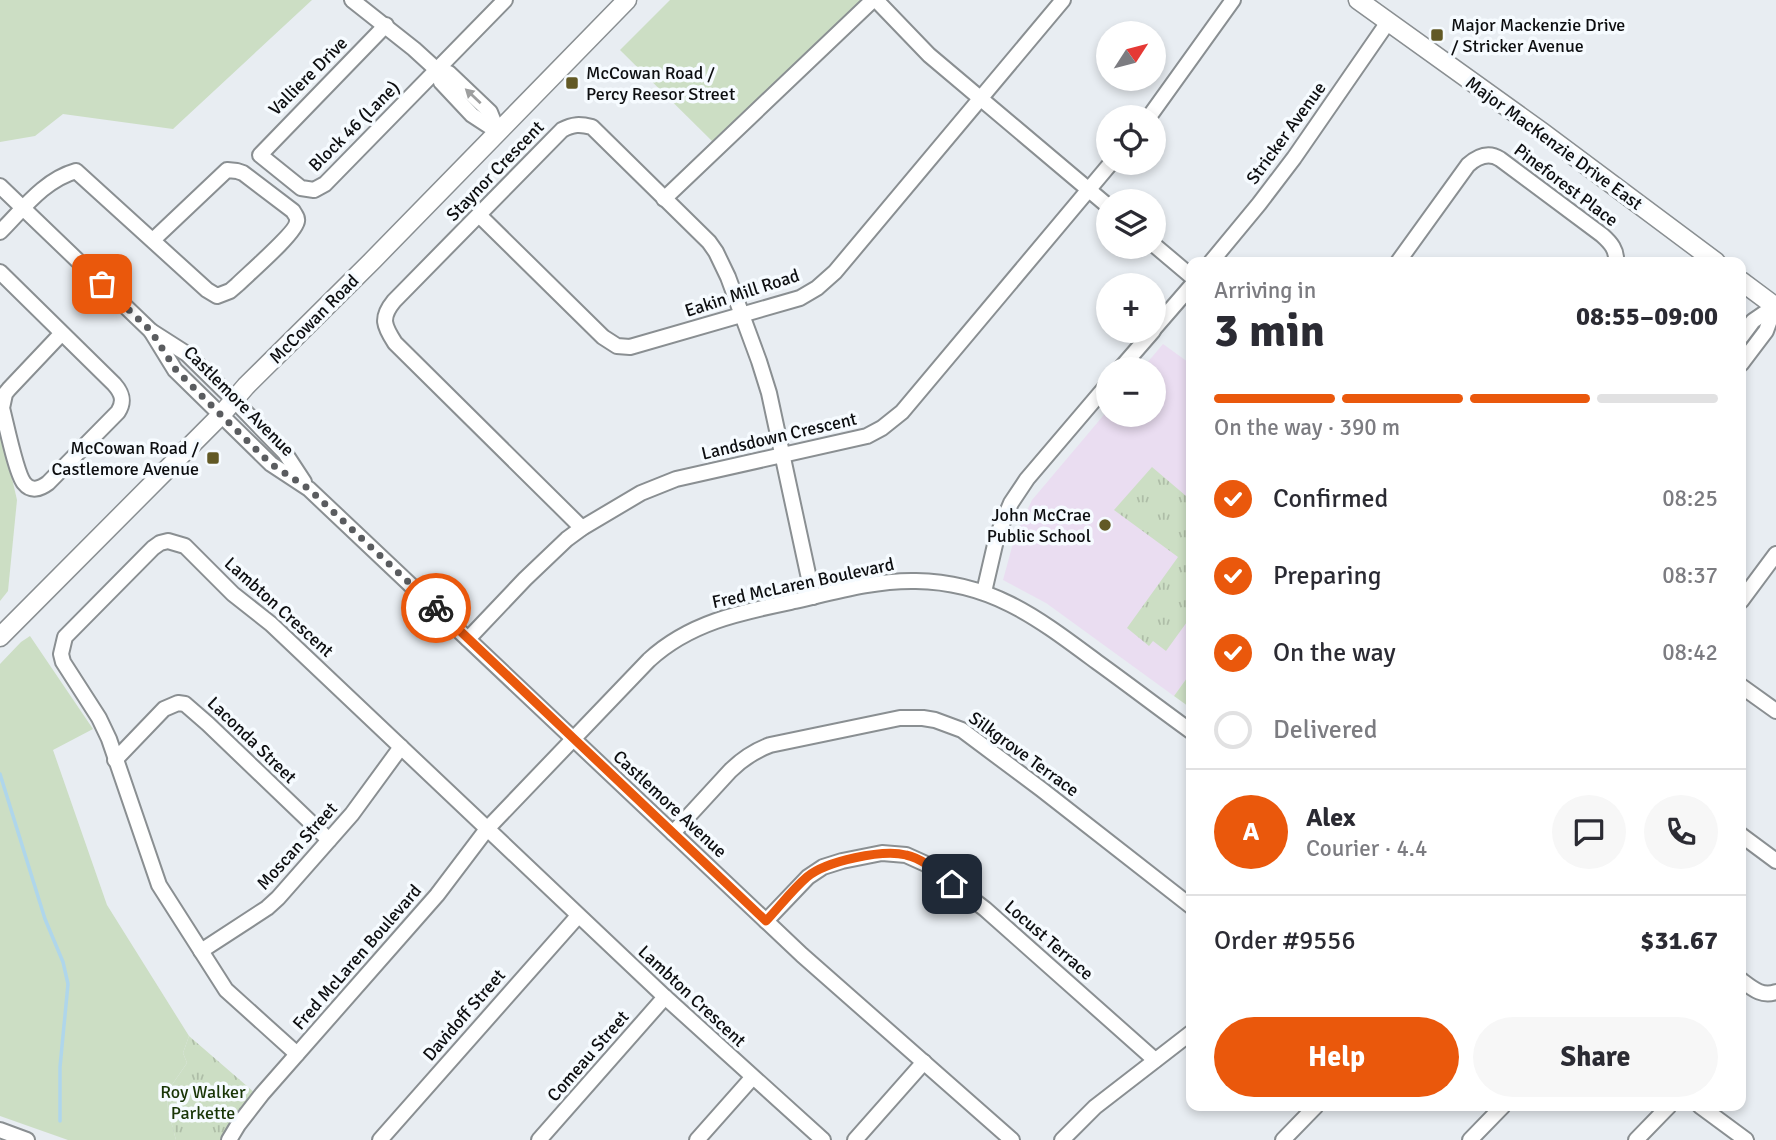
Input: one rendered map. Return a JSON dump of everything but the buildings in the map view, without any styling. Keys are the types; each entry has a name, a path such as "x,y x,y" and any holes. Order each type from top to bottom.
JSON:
{"main road":[{"name":"McCowan Road","path":"0,637 627,0"},
{"name":"Major MacKenzie Drive East","path":"1358,0 1542,132 1709,257"},
{"path":"1746,285 1776,307"}],"street":[{"path":"352,0 386,25 437,70 449,73 490,112 498,132"},
{"name":"Block 46 (Lane)","path":"260,155 301,188 320,188 505,0"},
{"path":"664,199 875,0 929,55 1096,196"},
{"name":"Eakin Mill Road","path":"479,215 603,337 617,346 630,346 800,298 827,281 1063,0"},
{"path":"1158,105 1233,0"},
{"name":"Stricker Avenue","path":"1214,257 1294,158 1388,22"},
{"name":"Valliere Drive","path":"260,155 386,25"},
{"name":"Staynor Crescent","path":"582,528 395,343 386,326 385,313 562,130 571,125 582,124 592,127 716,252 759,360 813,597"},
{"name":"Pineforest Place","path":"1405,257 1468,165 1485,155 1496,156 1602,235 1611,243 1616,257"},
{"path":"0,232 49,184 76,171 207,290 217,296 237,285 298,223 293,211 243,173 228,170 153,240"},
{"name":"Landsdown Crescent","path":"468,639 555,550 582,528 641,493 676,480 867,436 882,428 902,412 1101,175"},
{"name":"Castlemore Avenue","path":"0,186 151,331 187,354 234,400 285,453 309,489"},
{"path":"1166,255 1186,272"},
{"path":"0,272 62,333 120,391 123,398 118,412 48,483 37,489 31,488 24,484 19,472 2,408 3,402 9,389 62,333"},
{"path":"1166,316 1186,292"},
{"path":"1746,330 1753,321 1776,307"},
{"path":"1746,357 1766,331 1776,307"},
{"name":"Castlemore Avenue","path":"151,331 176,370 271,464 309,489 802,955 1012,1140"},
{"path":"1131,357 1143,343"},
{"path":"984,592 997,536 1011,503 1096,398"},
{"name":"Lambton Crescent","path":"298,1054 221,984 159,885 109,739 99,718 63,662 61,654 65,637 160,543 168,541 185,546 233,594 271,624 578,916 823,1140"},
{"path":"1746,594 1776,554"},
{"name":"Fred McLaren Boulevard","path":"229,1140 251,1108 429,904 488,830 649,660 677,638 698,627 725,617 884,583 916,581 949,584 1000,598 1039,619 1186,728"},
{"path":"1746,690 1776,711"},
{"name":"Laconda Street","path":"115,760 164,709 178,703 185,704 329,840"},
{"name":"Silkgrove Terrace","path":"673,832 730,771 759,749 900,718 923,718 962,730 1186,902"},
{"name":"Moscan Street","path":"201,951 278,898 360,804 401,747"},
{"path":"1746,839 1776,861"},
{"name":"Locust Terrace","path":"766,921 808,877 823,867 882,853 906,855 926,864 985,909 1155,1060"},
{"name":"Davidoff Street","path":"380,1140 578,916"},
{"path":"1746,984 1756,992 1776,992"},
{"name":"Comeau Street","path":"539,1140 665,997"},
{"path":"1062,1140 1095,1107 1186,1037"},
{"path":"855,1140 924,1062"},
{"path":"697,1140 752,1077"},
{"path":"1283,1140 1311,1111"},
{"path":"1470,1140 1498,1111"},
{"path":"1636,1140 1664,1111"},
{"path":"1707,1111 1746,1140"},
{"path":"0,1130 27,1140"}],"shaded area":[{"name":"John McCrae Public School","path":"1163,344 1186,361 1186,679 1174,696 1046,603 1003,580 1015,536 1032,500 1096,424 1096,427 1166,427 1166,357 1152,357"}],"green space":[{"path":"0,0 312,0 173,129 63,114 35,136 0,142"},
{"path":"670,0 862,0 713,142 620,50"},
{"path":"0,426 17,500 8,591 0,601"},
{"path":"1152,467 1186,496 1186,623 1166,651 1153,641 1149,646 1127,628 1178,557 1114,510"},
{"path":"30,636 93,729 53,750 107,905 189,1036 183,1053 187,1063 167,1092 168,1110 176,1140 68,1140 0,1116 0,664"},
{"path":"1186,679 1186,705 1174,696"},
{"name":"Roy Walker Parkette","path":"189,1036 255,1093 237,1113 220,1140 176,1140 168,1110 167,1092 187,1063 183,1053"}],"waterway":[{"path":"0,774 68,984 60,1067 60,1121"}],"way so far":[{"path":"102,284 151,331 176,370 271,464 309,489 436,608"}],"place":[{"name":"Major Mackenzie Drive / Stricker Avenue","path":"1437,35"},
{"name":"McCowan Road / Percy Reesor Street","path":"572,83"},
{"name":"McCowan Road / Castlemore Avenue","path":"213,458"},
{"name":"John McCrae Public School","path":"1105,525"}],"route":[{"path":"436,608 766,921 808,877 823,867 882,853 906,855 926,864 952,884"}]}
